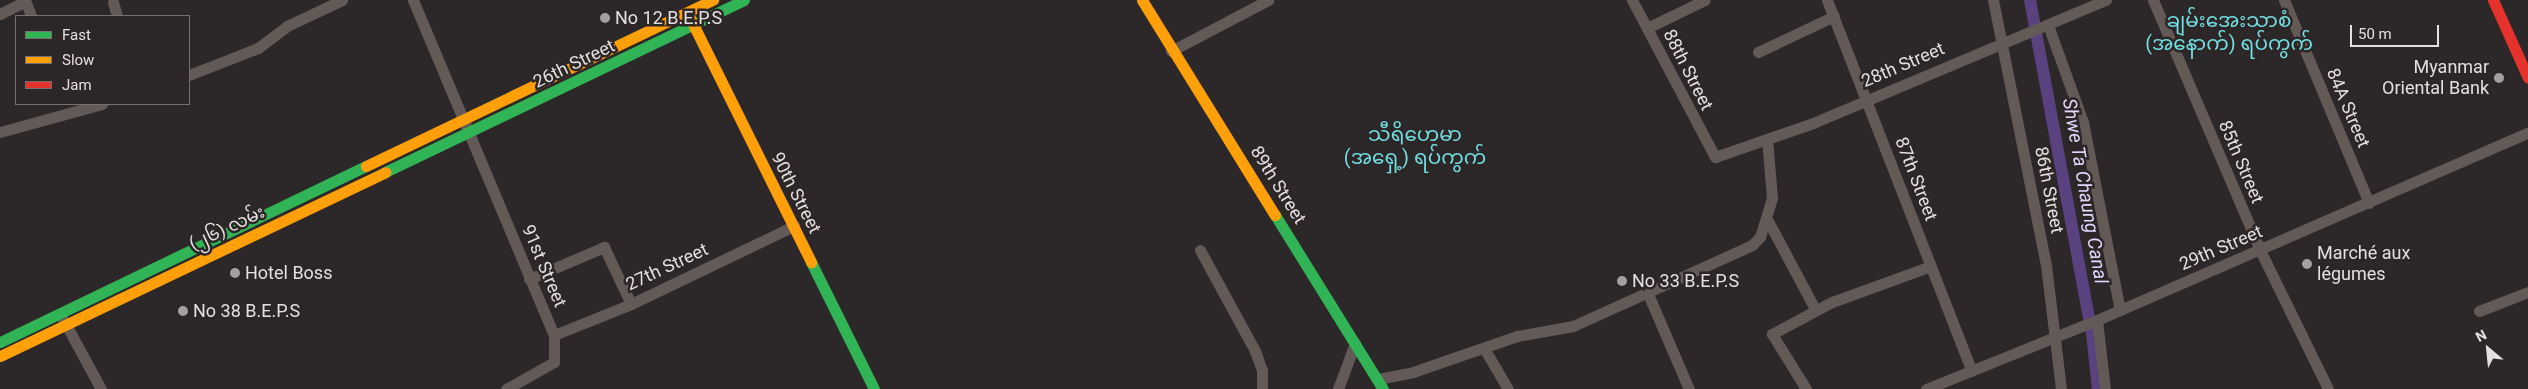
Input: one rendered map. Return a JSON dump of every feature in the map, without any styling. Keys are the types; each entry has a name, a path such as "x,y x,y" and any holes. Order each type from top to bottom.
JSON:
{"main road":[{"path":"687,13 713,0"},
{"path":"694,25 744,0"},
{"name":"89th Street","path":"1142,0 1171,51 1380,384"},
{"path":"2493,0 2528,78"},
{"name":"26th Street","path":"464,120 687,13"},
{"name":"90th Street","path":"687,13 874,389"},
{"name":"26th Street","path":"470,133 694,25"},
{"name":"(၂၆) လမ်း","path":"0,342 464,120"},
{"name":"(၂၆) လမ်း","path":"0,356 470,133"},
{"path":"234,231 239,242"}],"street":[{"path":"0,14 25,0 31,15"},
{"path":"190,75 258,48 287,26 342,0"},
{"name":"91st Street","path":"413,0 554,336 554,362 506,389"},
{"path":"1171,51 1268,0"},
{"name":"88th Street","path":"1632,0 1712,156"},
{"path":"1646,28 1705,0"},
{"name":"87th Street","path":"1827,0 1972,371"},
{"name":"86th Street","path":"1993,0 2046,265 2061,389"},
{"name":"28th Street","path":"1712,156 1768,139 1867,100 2001,42 2106,0"},
{"name":"85th Street","path":"2153,0 2260,250 2328,389"},
{"name":"84A Street","path":"2284,0 2369,202"},
{"path":"113,2 117,15"},
{"path":"1758,52 1834,16"},
{"path":"2042,27 2083,122 2120,310"},
{"path":"0,132 64,109 94,105"},
{"name":"29th Street","path":"1926,389 2056,338 2528,133"},
{"path":"1380,384 1485,350 1517,336 1573,326 1648,294 1752,245 1760,238 1772,198 1768,139"},
{"path":"1766,219 1815,309"},
{"name":"27th Street","path":"554,336 631,304 794,226"},
{"path":"529,279 604,248 631,304"},
{"path":"1200,250 1255,351 1262,370 1262,389"},
{"path":"1806,389 1772,334 1815,309 1931,266"},
{"path":"2479,311 2528,292"},
{"path":"1648,294 1689,389"},
{"path":"59,313 101,389"},
{"path":"2097,320 2105,389"},
{"path":"1338,389 1355,343"},
{"path":"1485,350 1508,389"}],"waterway":[{"name":"Shwe Ta Chaung Canal","path":"2030,0 2092,334 2098,389"}],"traffic: fast":[{"path":"385,172 744,0"},
{"path":"0,342 366,166"},
{"path":"1275,215 1383,389"},
{"path":"811,262 874,389"}],"traffic: slow":[{"path":"366,166 713,0"},
{"path":"1142,0 1275,215"},
{"path":"689,16 811,262"},
{"path":"0,356 385,172"}],"traffic: jam":[{"path":"2493,0 2528,78"}],"place":[{"name":"No 12 B.E.P.S","path":"605,18"},
{"name":"Myanmar Oriental Bank","path":"2499,78"},
{"name":"Marché aux légumes","path":"2307,264"},
{"name":"Hotel Boss","path":"235,273"},
{"name":"No 33 B.E.P.S","path":"1622,281"},
{"name":"No 38 B.E.P.S","path":"183,311"}],"district":[{"name":"ချမ်းအေးသာစံ (အနောက်) ရပ်ကွက်","path":"2229,32"},
{"name":"သီရိဟေမာ (အရှေ့) ရပ်ကွက်","path":"1415,146"}]}
